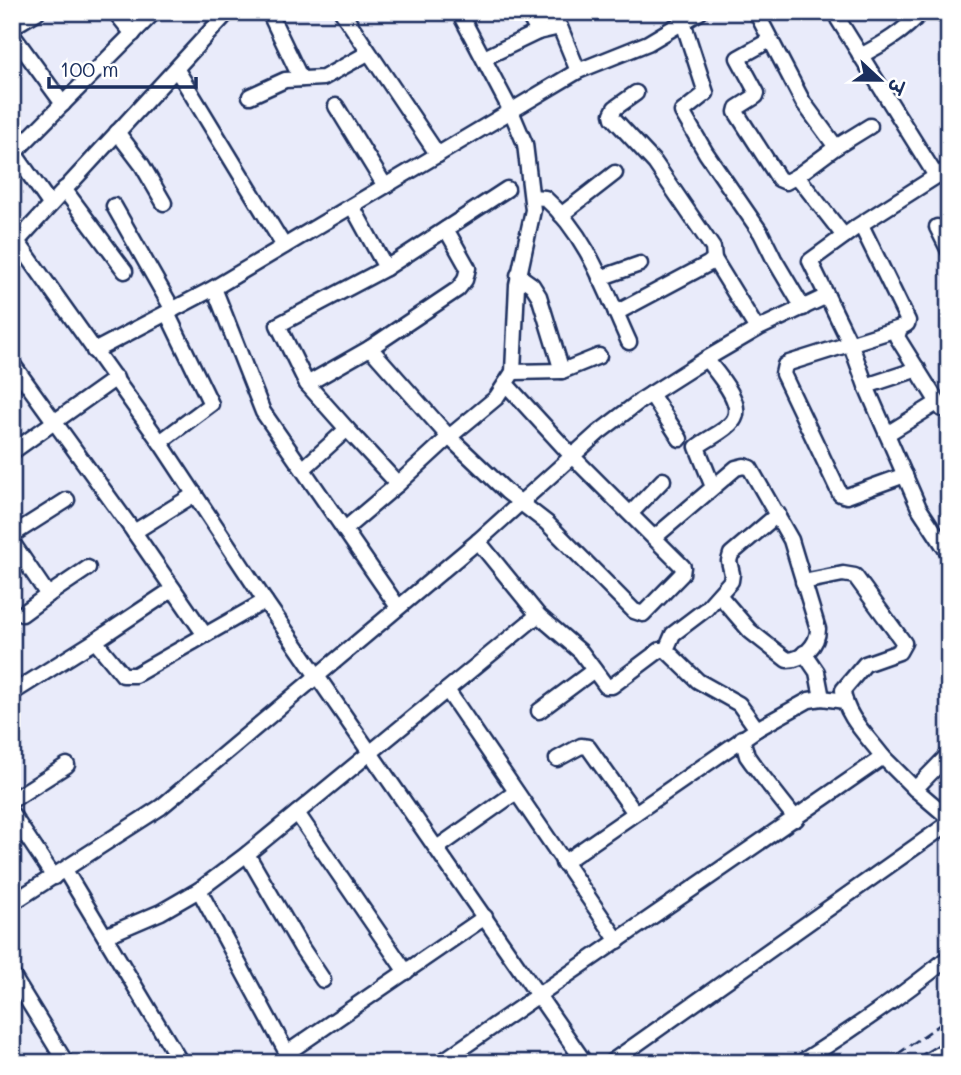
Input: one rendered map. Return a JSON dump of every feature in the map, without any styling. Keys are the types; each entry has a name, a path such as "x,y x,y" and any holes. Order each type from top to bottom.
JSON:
{"highway":[{"path":"931,1063 949,1052"}],"street":[{"path":"37,12 13,26 63,104"},
{"path":"115,12 133,34"},
{"path":"50,204 14,156 154,12"},
{"path":"269,12 302,79"},
{"path":"361,12 345,17 438,155"},
{"path":"345,529 496,397 510,378 518,275 533,210 533,197 524,144 511,111 459,12"},
{"path":"527,12 538,33"},
{"path":"567,12 560,27 578,71"},
{"path":"94,351 214,288 578,71 648,43 678,20 700,12"},
{"path":"756,12 803,102 836,147"},
{"path":"860,56 891,39 921,12"},
{"path":"937,12 949,17"},
{"path":"221,15 177,70 15,244 116,378 265,601 585,1063"},
{"path":"838,19 860,56 942,172 810,261 851,345 919,508 949,554"},
{"path":"678,20 706,93 682,112 706,153 761,233 803,307"},
{"path":"484,58 538,33 560,27"},
{"path":"770,40 738,58 757,93 737,107 736,112 779,179 786,182 797,176 870,126"},
{"path":"250,96 285,79 323,78 368,53"},
{"path":"177,70 284,246"},
{"path":"636,93 612,111 613,118 655,163 713,248 714,259 757,329"},
{"path":"336,106 385,186"},
{"path":"117,132 164,203"},
{"path":"562,215 615,173"},
{"path":"797,176 844,236"},
{"path":"64,189 125,271"},
{"path":"398,484 307,384 278,325 386,268 507,189"},
{"path":"533,197 545,198 562,215 587,250 629,342"},
{"path":"114,206 170,311 211,404 160,442"},
{"path":"352,206 386,268"},
{"path":"861,225 907,317 907,324 851,345 789,363 783,369 839,494 847,496 905,475"},
{"path":"937,227 949,251"},
{"path":"307,384 370,348 453,293 466,280 467,262 446,229"},
{"path":"616,313 714,259"},
{"path":"600,278 640,264"},
{"path":"518,275 532,285 538,296 562,371"},
{"path":"214,288 263,412 398,607"},
{"path":"12,903 161,807 478,541 598,433 651,394 706,359 757,329 827,296"},
{"path":"887,434 944,409 897,337 900,328"},
{"path":"370,348 449,437 547,523 634,611 640,614 646,611 684,569 655,537 572,457 510,378"},
{"path":"510,378 562,371 599,356"},
{"path":"706,359 727,386 736,411 736,418 730,425 697,447 713,487"},
{"path":"12,363 205,635"},
{"path":"866,386 918,369"},
{"path":"12,452 116,378"},
{"path":"651,394 681,439"},
{"path":"303,469 347,429"},
{"path":"655,537 736,468 747,466 778,514 791,540 818,629 816,642 804,653 787,660 750,631 719,595"},
{"path":"631,513 663,480"},
{"path":"134,532 195,494"},
{"path":"12,535 66,500"},
{"path":"666,650 673,634 706,610 732,578 729,562 731,554 778,514"},
{"path":"478,541 538,615 572,643 603,684 610,687 660,650 666,650 698,681 739,704 757,729"},
{"path":"12,542 48,595"},
{"path":"22,614 88,568"},
{"path":"610,1063 949,821 883,757 845,701 844,690 860,668 899,652 904,643 872,603 855,576 843,574 803,582"},
{"path":"12,692 173,589"},
{"path":"95,641 120,673 131,677 265,601"},
{"path":"105,936 162,912 199,890 247,854 538,615"},
{"path":"804,653 817,672 822,698"},
{"path":"539,711 594,670"},
{"path":"447,690 618,941"},
{"path":"563,863 757,729 809,700 822,698 845,701"},
{"path":"742,738 752,764 796,819"},
{"path":"556,759 581,746 588,747 635,813"},
{"path":"915,789 949,754"},
{"path":"440,1063 883,757"},
{"path":"12,800 67,765"},
{"path":"437,848 516,792"},
{"path":"297,813 406,972"},
{"path":"12,814 60,873 105,936 181,1063"},
{"path":"247,854 323,980"},
{"path":"199,890 287,1053 485,917"},
{"path":"800,1063 918,984 949,957"},
{"path":"12,975 66,1063"}],"railway":[{"path":"885,1063 949,1018"},
{"path":"936,1063 949,1054"}]}
